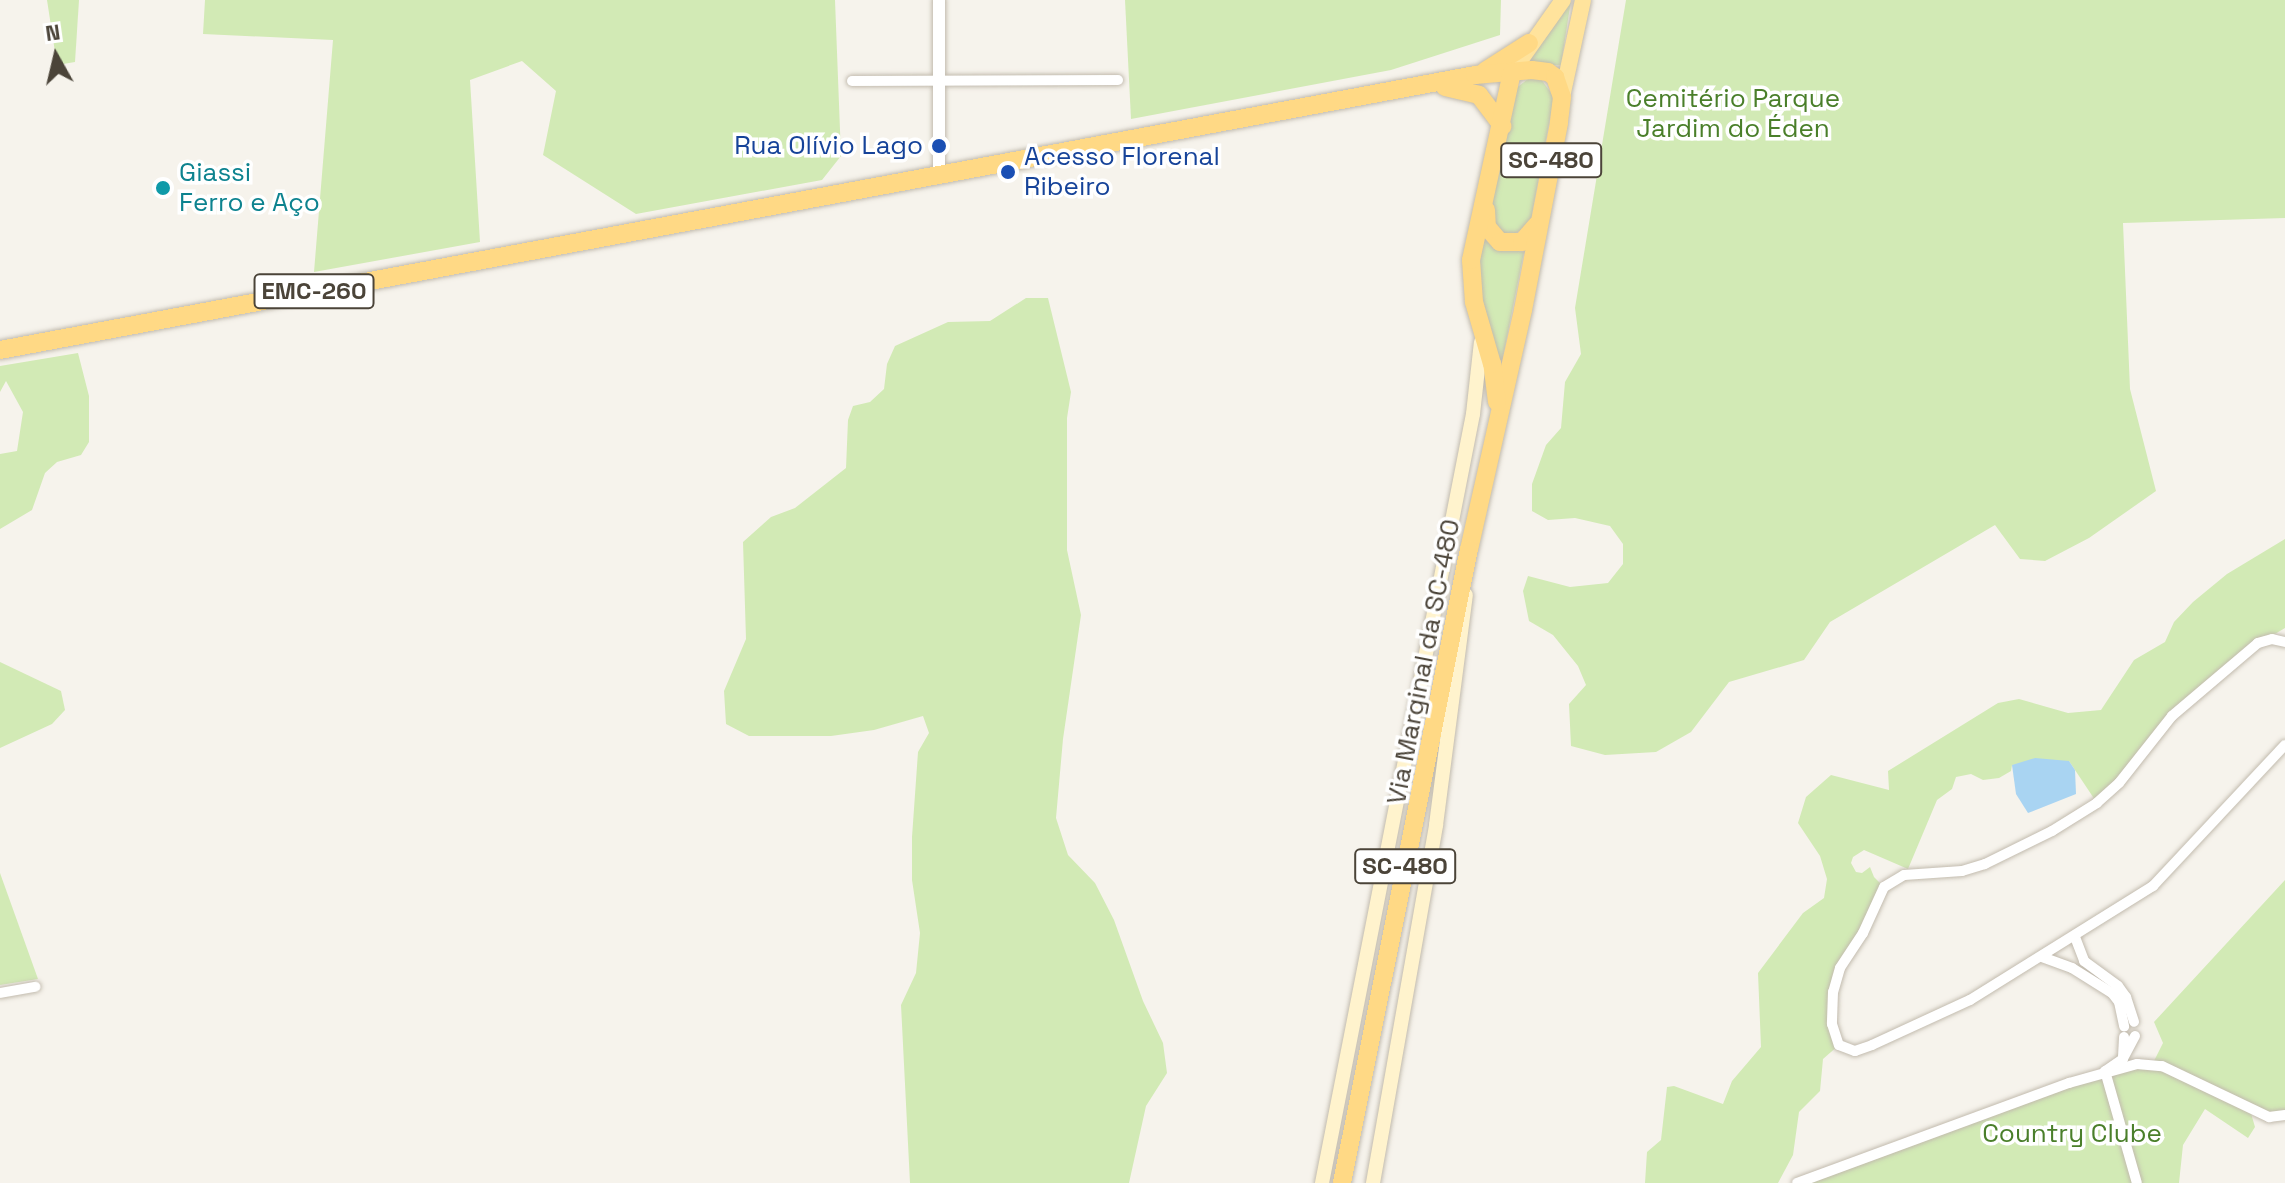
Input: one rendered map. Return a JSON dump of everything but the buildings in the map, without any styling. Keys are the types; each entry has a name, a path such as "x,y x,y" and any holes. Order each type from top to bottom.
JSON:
{"highway":[{"path":"1475,75 1529,43"},
{"name":"SC-480","path":"1498,424 1496,383 1474,302 1471,260 1502,126 1504,93 1512,72"},
{"name":"EMC-260","path":"0,350 1430,86 1475,75 1548,72 1555,77 1562,97"},
{"name":"EMC-260","path":"1430,86 1459,88 1479,95 1502,126"},
{"name":"SC-480","path":"1342,1183 1469,549 1539,223 1562,97"},
{"path":"1487,197 1487,227 1500,242 1522,242 1539,223"}],"main road":[{"name":"SC-480","path":"1512,72 1529,43 1563,0"},
{"name":"SC-480","path":"1562,97 1583,0"},
{"name":"Via Marginal da SC-480","path":"1322,1183 1473,414 1482,350 1481,329"},
{"name":"Via Marginal da SC-480","path":"1373,1183 1436,825 1465,620 1469,549"}],"street":[{"path":"939,0 939,176"},
{"path":"852,81 1118,80"},
{"path":"2285,642 2272,639 2258,643 2172,716 2119,783 2097,803 2052,831 1962,871 1904,875 1893,879 1884,887 1863,933 1840,968 1833,992 1834,1035 1844,1048 1855,1051 1872,1045 1970,1000 2075,937 2153,886 2285,745"},
{"path":"2075,937 2084,961 2118,986 2126,997 2130,1030 2123,1059 2105,1071"},
{"path":"2042,957 2072,968 2112,993 2130,1030"},
{"path":"0,993 35,987"},
{"path":"1797,1183 2105,1071 2137,1064 2162,1066 2269,1117 2285,1115"},
{"path":"2105,1071 2137,1183"}],"green space":[{"path":"47,0 79,0 75,62 57,65"},
{"path":"205,0 835,0 841,156 822,180 636,214 543,155 556,91 522,61 470,80 480,242 314,272 333,40 203,34"},
{"path":"1125,0 1501,0 1500,35 1391,70 1131,119"},
{"path":"1571,0 1561,65 1523,65"},
{"name":"Cemitério Parque Jardim do Éden","path":"1626,0 2285,0 2285,218 2123,223 2130,389 2156,491 2089,538 2045,561 2020,559 1995,525 1830,622 1804,660 1729,682 1691,732 1656,752 1605,755 1571,746 1569,704 1586,685 1578,666 1553,635 1529,621 1523,591 1528,576 1570,587 1608,583 1623,564 1623,544 1610,526 1575,518 1548,520 1532,511 1532,484 1546,445 1561,428 1565,382 1581,354 1575,308"},
{"path":"1528,79 1541,79 1554,97 1530,225 1510,236 1495,230 1490,208 1515,89"},
{"path":"1478,234 1495,247 1524,252 1501,367 1480,304"},
{"path":"1026,298 1048,298 1071,392 1067,418 1067,550 1081,615 1063,739 1056,818 1068,855 1095,883 1114,920 1143,1001 1163,1043 1167,1073 1146,1106 1129,1183 910,1183 901,1005 916,973 920,933 912,880 912,837 918,752 929,733 923,716 874,730 831,736 749,736 726,724 724,691 746,639 743,542 771,517 795,508 846,468 848,420 853,406 870,402 884,389 887,364 895,346 948,322 990,321"},
{"path":"78,353 89,396 89,442 81,455 57,462 45,473 32,510 0,529 0,454 17,451 23,412 6,381 0,392 0,366"},
{"path":"2285,539 2285,628 2258,644 2172,716 2097,803 2069,761 2012,765 2011,771 1999,778 1983,780 1971,774 1956,777 1952,789 1937,800 1908,869 1864,850 1853,857 1851,863 1856,872 1862,873 1870,867 1874,877 1884,887 1833,992 1839,1045 1823,1059 1820,1091 1799,1112 1793,1155 1778,1183 1645,1183 1647,1152 1661,1140 1667,1087 1674,1086 1723,1104 1732,1081 1761,1047 1758,973 1803,913 1824,898 1827,879 1820,856 1798,823 1806,797 1831,775 1889,790 1888,771 1998,703 2019,699 2068,713 2101,710 2134,660 2165,642 2174,622 2193,602 2227,574"},
{"path":"0,662 61,691 65,710 52,724 0,748"},
{"path":"0,873 38,979 0,985"},
{"name":"Country Clube","path":"2285,880 2285,1115 2250,1110 2255,1127 2248,1138 2205,1109 2183,1145 2179,1183 1797,1183 2069,1083 2152,1065 2163,1043 2154,1022"}],"water":[{"path":"2035,758 2069,761 2075,770 2076,794 2028,813 2016,794 2012,765"}],"place":[{"name":"Rua Olívio Lago","path":"939,146"},
{"name":"Acesso Florenal Ribeiro","path":"1008,172"},
{"name":"Giassi Ferro e Aço","path":"163,188"}]}
